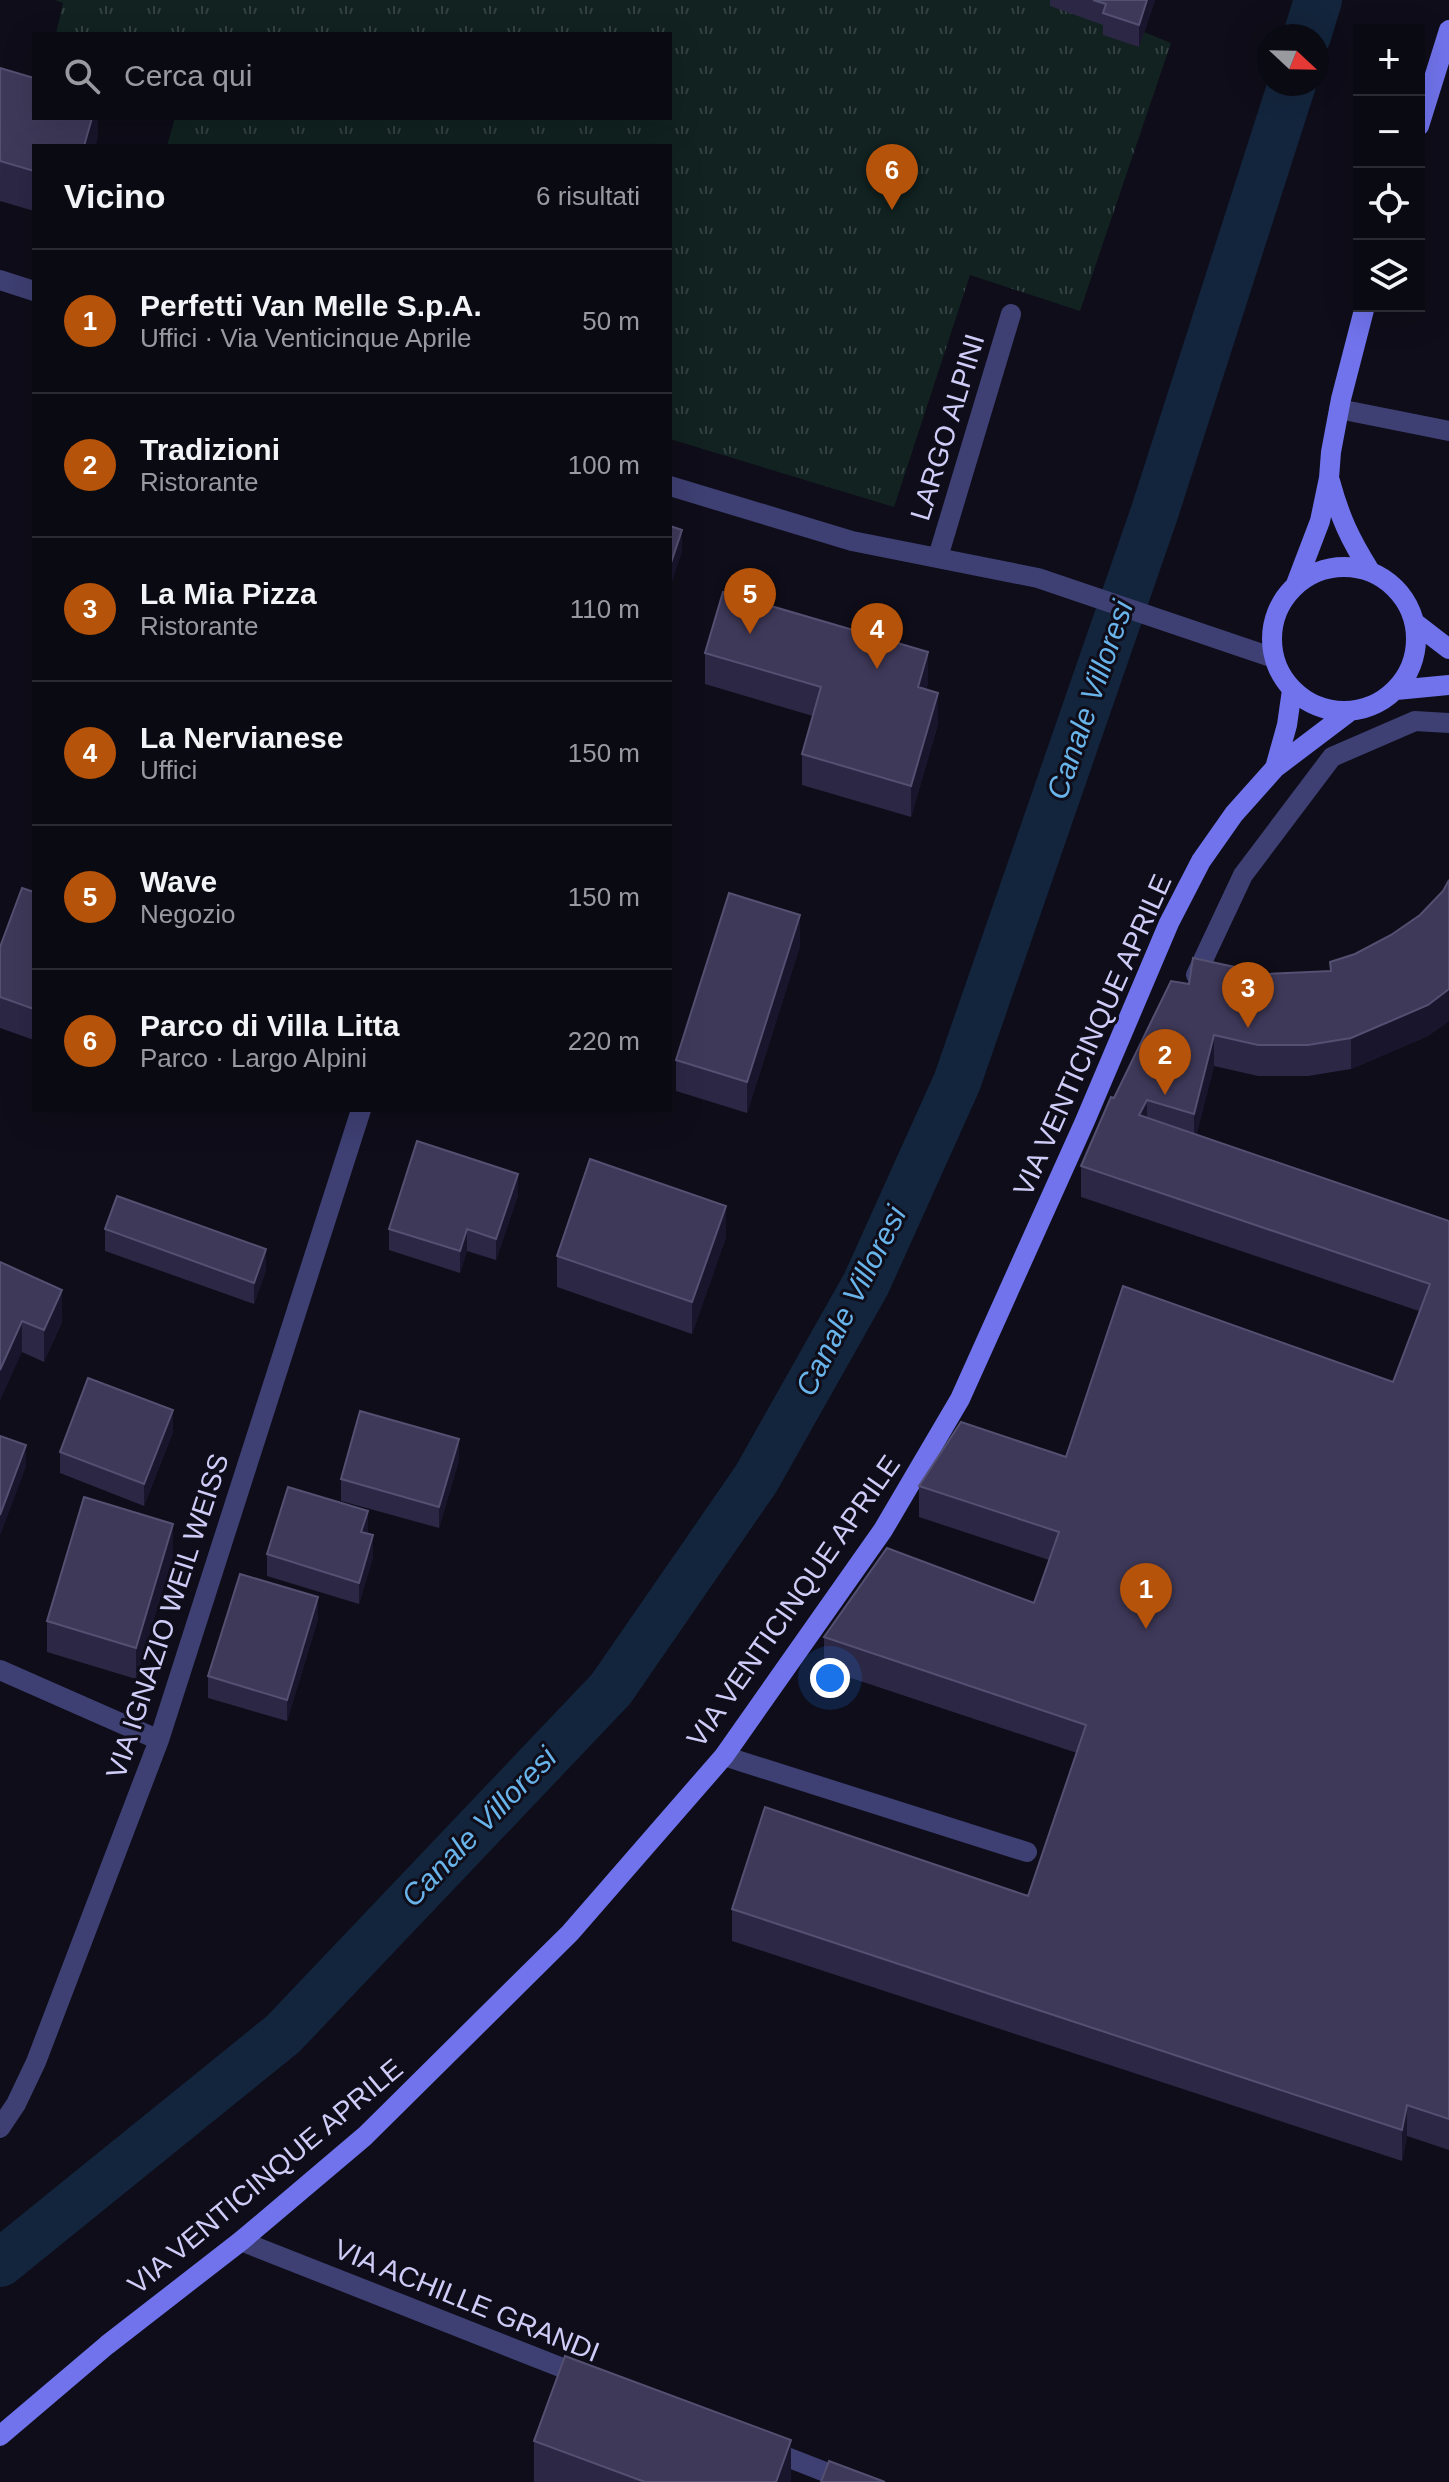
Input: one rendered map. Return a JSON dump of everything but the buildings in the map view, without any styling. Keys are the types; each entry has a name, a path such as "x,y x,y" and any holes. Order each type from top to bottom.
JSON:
{"street":[{"path":"1425,110 1445,58 1449,30"},
{"path":"0,280 32,290"},
{"path":"1296,585 1320,521 1339,409 1363,312"},
{"name":"LARGO ALPINI","path":"938,557 1011,314"},
{"path":"1339,409 1449,431"},
{"path":"1329,478 1340,518 1370,571"},
{"path":"672,487 852,541 1038,578 1274,658"},
{"path":"1351,567 1370,571 1400,592 1409,606 1415,623 1416,647 1410,671 1382,702 1349,712 1329,711 1309,703 1292,690 1281,676 1271,638 1274,618 1283,600 1296,585 1313,574 1332,568 1351,567"},
{"path":"1415,623 1449,649"},
{"path":"1396,690 1449,685"},
{"name":"VIA VENTICINQUE APRILE","path":"1275,768 1287,725 1292,690"},
{"name":"VIA VENTICINQUE APRILE","path":"0,2436 365,2136 570,1933 724,1756 883,1530 960,1399 1085,1121 1169,923 1201,861 1234,814 1275,768 1349,712"},
{"path":"1225,979 1196,975 1243,875 1332,757 1415,721 1449,723"},
{"name":"VIA IGNAZIO WEIL WEISS","path":"0,2128 16,2104 36,2062 159,1740 360,1112"},
{"path":"0,1670 159,1740"},
{"path":"724,1756 1027,1852"},
{"name":"VIA ACHILLE GRANDI","path":"241,2241 603,2384"},
{"path":"749,2442 851,2482"}],"green space":[{"path":"55,0 1052,0 1106,26 1138,47 1144,32 1171,43 1080,311 970,275 894,507 672,440 672,144 168,144 174,120 672,120 672,32 56,32 63,3"}],"waterway":[{"name":"Canale Villoresi","path":"1311,24 1318,0"},
{"name":"Canale Villoresi","path":"0,2263 283,2034 611,1689 756,1479 866,1284 957,1082 1154,514 1288,96"}],"place":[{"name":"Parco di Villa Litta","path":"892,210"},
{"name":"Wave","path":"750,634"},
{"name":"La Nervianese","path":"877,669"},
{"name":"La Mia Pizza","path":"1248,1028"},
{"name":"Tradizioni","path":"1165,1095"},
{"name":"Perfetti Van Melle S.p.A.","path":"1146,1629"}]}
